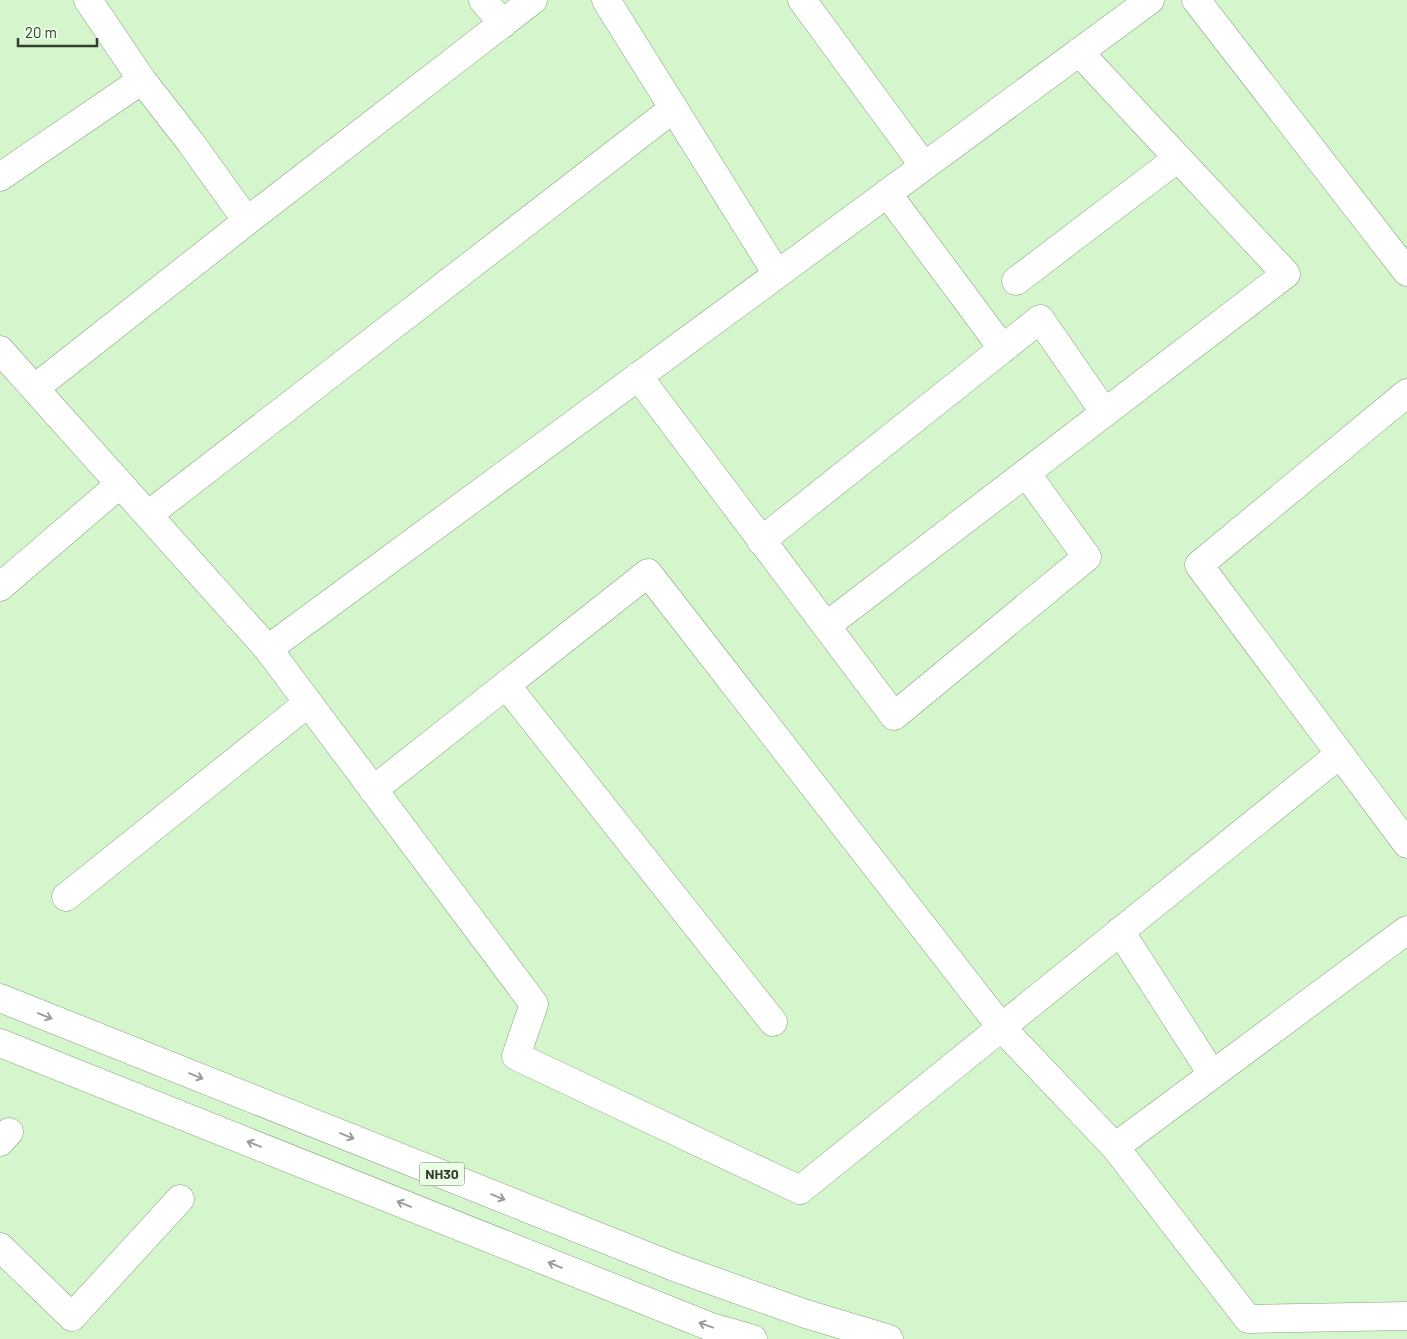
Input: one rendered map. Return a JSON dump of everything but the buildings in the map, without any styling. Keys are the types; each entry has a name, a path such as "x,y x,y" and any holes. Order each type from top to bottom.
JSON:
{"main road":[{"path":"88,0 142,80 248,221"},
{"path":"482,0 503,24"},
{"path":"35,388 533,0"},
{"path":"606,0 777,274"},
{"path":"802,0 924,166"},
{"path":"268,648 1150,0"},
{"path":"1196,0 1407,272"},
{"path":"826,626 1286,274 1079,52"},
{"path":"0,177 142,80"},
{"path":"148,515 674,108"},
{"path":"1016,281 1178,158"},
{"path":"887,193 1002,349"},
{"path":"761,540 1040,318 1105,413"},
{"path":"0,350 268,648 534,1004 516,1056 800,1190 1340,754"},
{"path":"638,376 894,716 1087,557 1026,473"},
{"path":"1407,393 1199,565 1407,844"},
{"path":"0,587 120,484"},
{"path":"373,790 648,573 1001,1027 1115,1147 1248,1319 1407,1316"},
{"path":"506,685 772,1022"},
{"path":"66,897 308,703"},
{"path":"1115,1147 1407,930"},
{"path":"1120,931 1212,1074"},
{"name":"NH30","path":"0,998 677,1268 806,1314 889,1339"},
{"path":"0,1042 711,1327 753,1339"},
{"path":"0,1247 72,1317 180,1198"}]}
